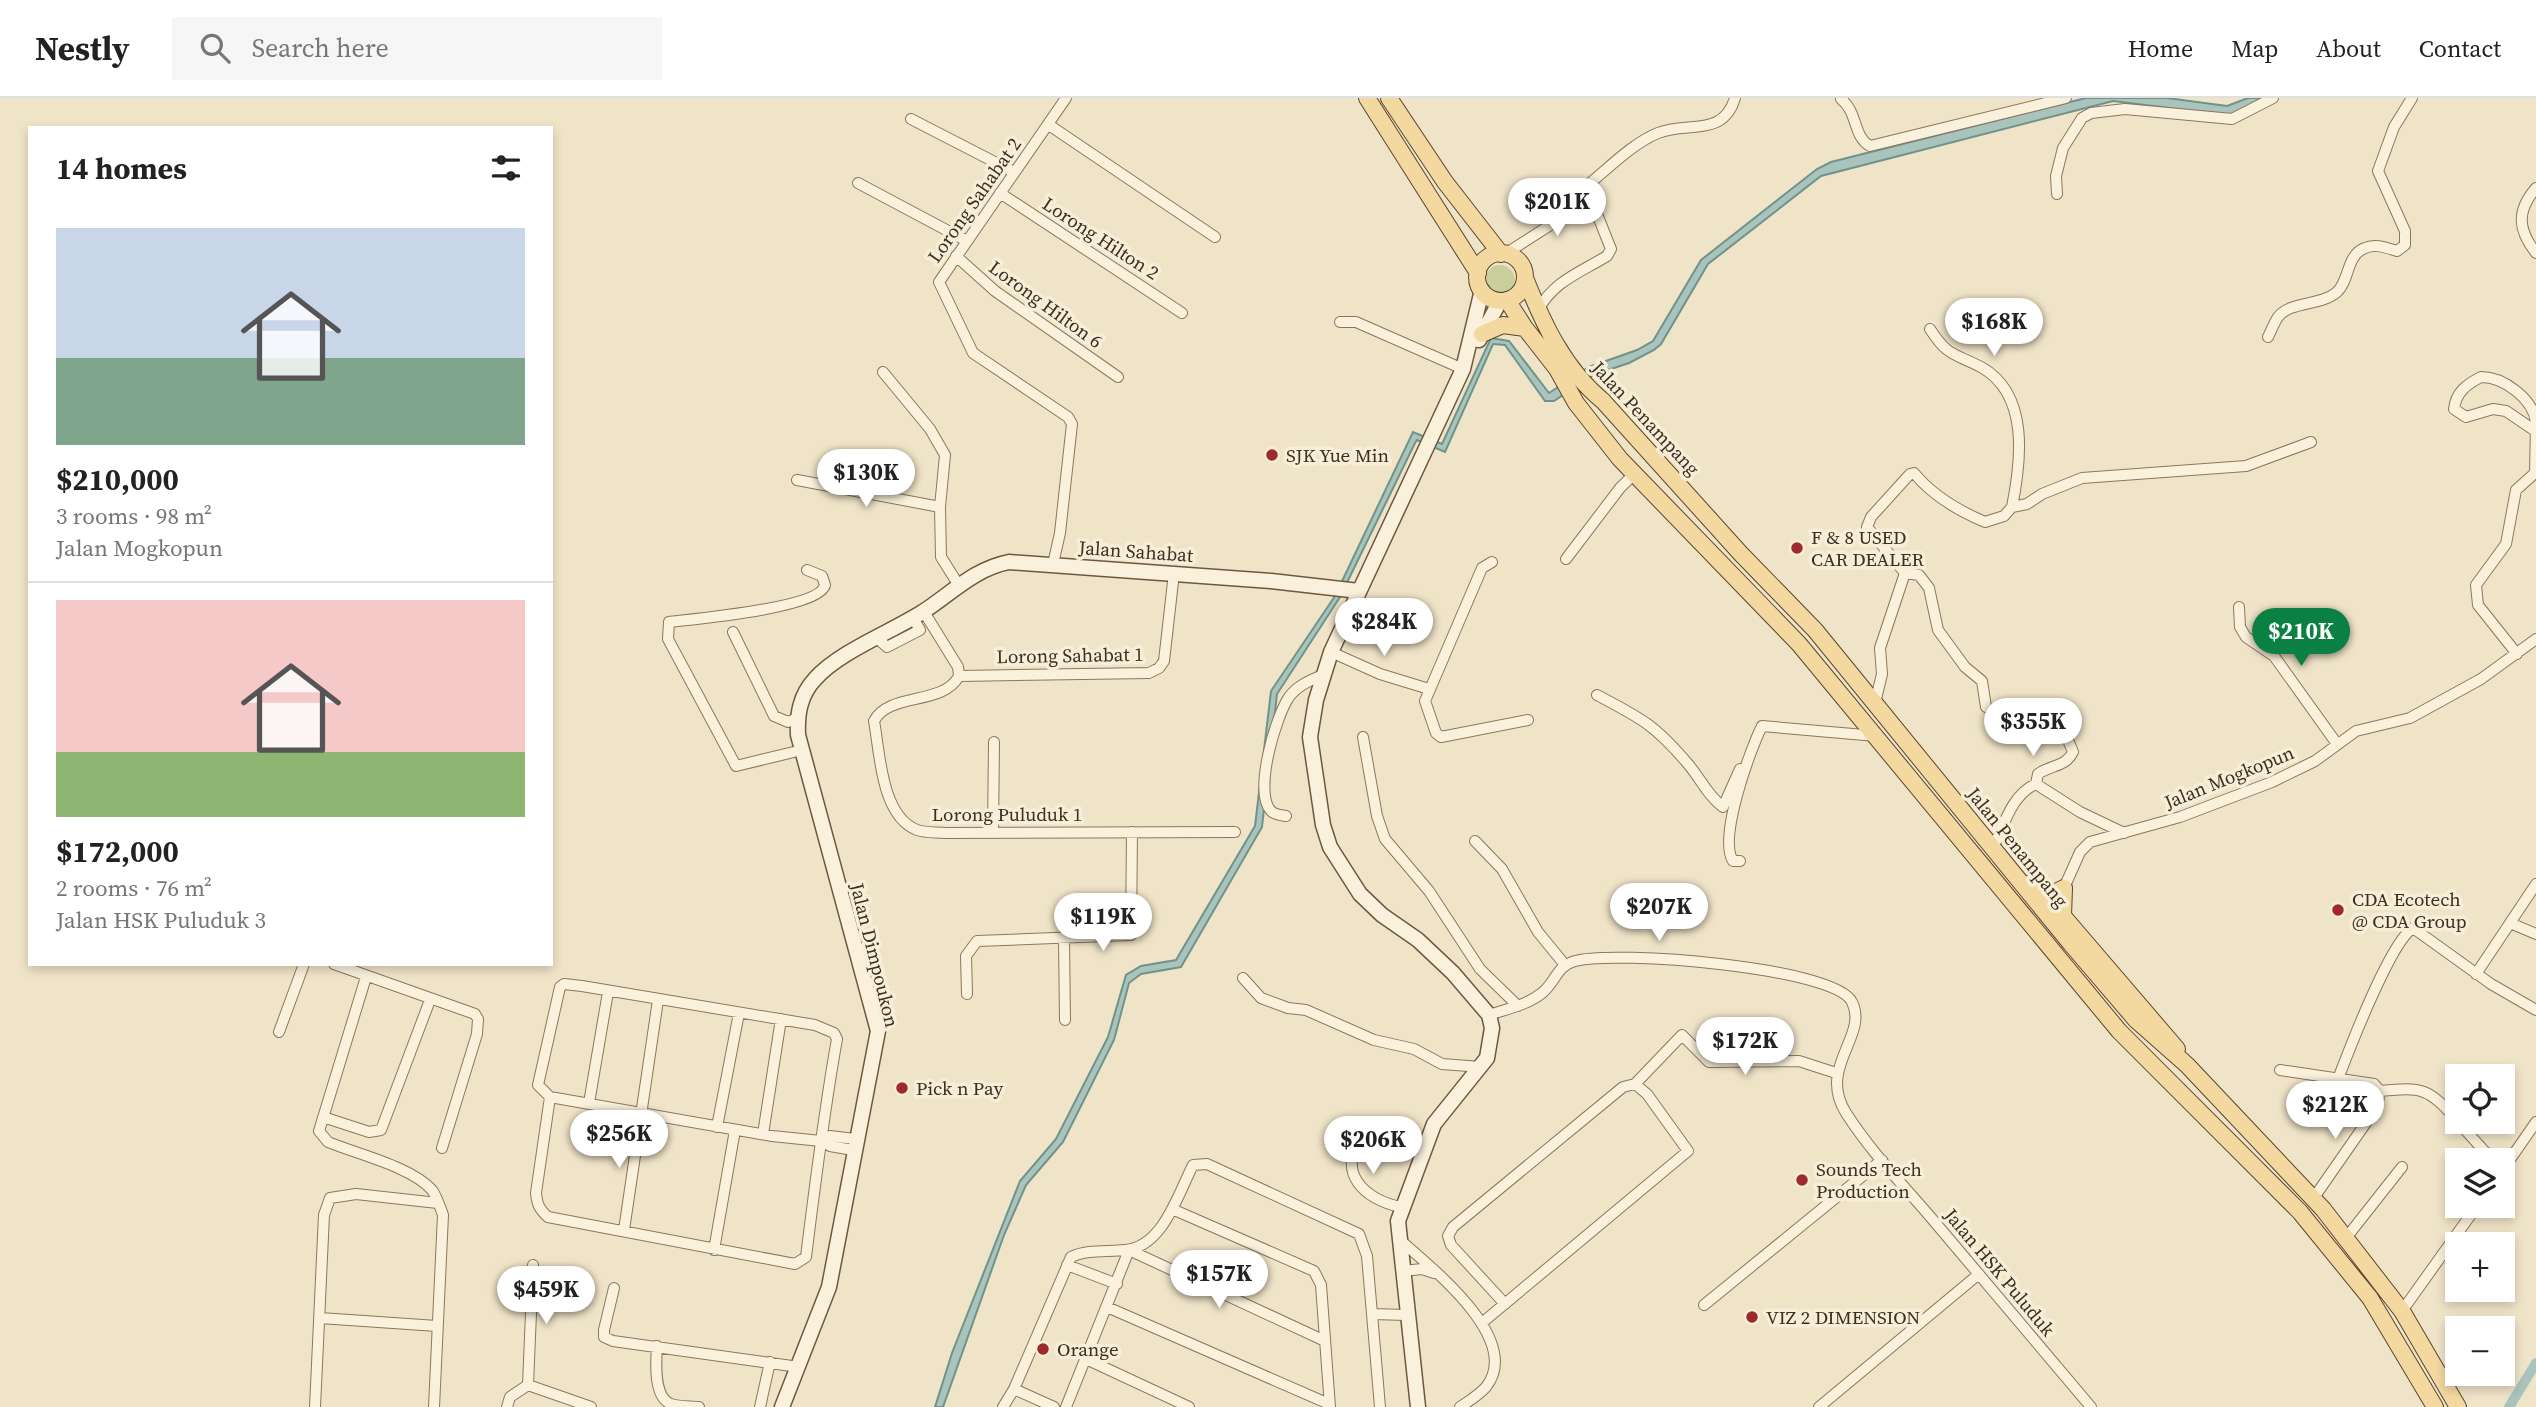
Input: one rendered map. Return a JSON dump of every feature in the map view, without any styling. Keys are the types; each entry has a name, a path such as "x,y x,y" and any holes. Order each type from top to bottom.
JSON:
{"main road":[{"path":"1367,98 1478,274 1482,290 1504,300 1520,292 1525,278 1519,262 1503,254 1445,182 1389,98"},
{"path":"1478,274 1486,259 1503,254"},
{"name":"Jalan Penampang","path":"1525,278 1564,368 1571,395 1634,474 1799,644 2119,1031 2277,1187 2362,1288 2435,1407"},
{"name":"Jalan Penampang","path":"1504,300 1525,328 1564,368 1603,401 1741,554 1815,630 2071,944 2162,1046 2187,1065 2313,1199 2402,1311 2458,1407"},
{"path":"1482,334 1503,325 1525,328"},
{"path":"2017,878 2048,896 2064,888 2063,916 2173,1042 2187,1065"},
{"path":"2162,1046 2158,1047 2155,1060 2166,1077"}],"street":[{"path":"1584,188 1659,132 1694,128 1722,120 1732,110 1735,98"},
{"path":"1841,99 1850,106 1861,139 1870,146 2066,98"},
{"path":"2057,194 2056,176 2063,148 2082,118 2091,113 2125,109 2232,119 2273,98"},
{"path":"2268,337 2278,317 2285,312 2329,298 2338,291 2351,262 2362,248 2377,246 2397,251 2405,245 2405,232 2378,171 2394,127 2412,98"},
{"name":"Lorong Sahabat 2","path":"1053,564 1060,533 1072,425 1068,417 1016,380 980,360 967,345 939,282 1049,125 1060,100"},
{"path":"911,119 1014,172"},
{"path":"1049,125 1215,237"},
{"path":"858,183 967,242"},
{"path":"2536,188 2521,212 2520,223 2525,239 2536,253"},
{"name":"Lorong Hilton 2","path":"1000,193 1182,313"},
{"path":"1503,254 1591,198 1611,249 1606,256 1558,283 1548,292 1538,310"},
{"name":"Lorong Hilton 6","path":"956,256 995,291 1118,377"},
{"path":"1465,364 1482,290"},
{"path":"1418,1407 1398,1221 1434,1124 1448,1103 1481,1067 1492,1039 1489,1015 1453,973 1419,940 1382,915 1360,894 1330,847 1310,737 1313,709 1331,652 1465,364 1504,300"},
{"path":"1340,322 1356,322 1465,364"},
{"path":"1930,330 1955,358 1983,368 1995,379 2013,404 2018,416 2019,459 2012,507 2004,516 1985,522 1962,512 1922,483 1914,473 1910,474 1871,517 1867,527 1905,573 1919,575 1929,589 1938,631 1965,667 1982,681 1986,707"},
{"path":"883,372 930,429 945,455 940,507 941,556 958,584"},
{"path":"2517,654 2478,605 2475,596 2476,584 2508,538 2516,490 2535,473 2535,425 2535,414 2518,393 2488,377 2474,380 2461,391 2455,401 2454,409 2466,417 2493,409 2506,411 2535,425"},
{"path":"2012,507 2027,504 2042,494 2082,478 2246,466 2311,442"},
{"path":"1566,559 1620,488 1634,474"},
{"path":"797,480 940,507"},
{"path":"1492,562 1482,568 1425,701 1438,736 1528,720"},
{"name":"Jalan Sahabat","path":"918,615 958,584 998,564 1053,564 1174,573 1359,591"},
{"path":"802,750 736,766 668,639 667,629 669,622 735,614 809,600 821,593 825,585 822,576 807,569"},
{"name":"Lorong Sahabat 1","path":"959,676 1149,673 1159,668 1164,661 1174,573"},
{"path":"1875,703 1882,674 1880,648 1905,573"},
{"path":"2239,607 2240,627 2245,637 2274,656 2337,744"},
{"path":"733,632 774,716 788,722 797,718 803,697 818,675 918,615 958,667 959,676"},
{"name":"Jalan Mogkopun","path":"2064,888 2083,846 2180,817 2272,782 2315,761 2337,744 2370,725 2410,718 2481,679 2536,639"},
{"path":"1331,652 1380,674 1429,689"},
{"path":"1286,816 1276,814 1268,807 1265,777 1268,754 1278,719 1290,696 1299,686 1325,674"},
{"name":"Lorong Puluduk 1","path":"959,676 947,689 877,715 874,721 890,799 900,818 917,830 1234,832"},
{"path":"1597,695 1653,725 1690,766 1712,799 1723,807 1750,743 1758,735"},
{"name":"Jalan Dimpoukon","path":"782,1407 829,1287 854,1145 878,1031 802,750 797,718"},
{"path":"1740,861 1734,861 1730,855 1729,830 1762,726 1877,736"},
{"path":"1363,737 1377,816 1385,839 1429,891 1480,969 1518,1006"},
{"path":"2036,783 2038,774 2071,757 2073,752 2068,740"},
{"path":"993,832 994,742"},
{"path":"1993,848 2012,807 2026,788 2036,783"},
{"path":"2036,783 2080,812 2124,833"},
{"path":"967,994 966,956 977,941 1128,937 1134,932 1132,832"},
{"path":"1475,841 1502,869 1538,932 1564,965"},
{"path":"2476,974 2536,884"},
{"path":"2510,923 2536,934"},
{"path":"2338,1079 2365,1014 2398,947 2410,929 2419,929 2476,974 2536,1010"},
{"path":"1064,939 1065,1020"},
{"path":"1489,1015 1518,1006 1545,991 1564,965 1607,957 1657,958 1773,972 1839,988 1852,1000 1855,1013 1846,1053 1836,1073 1788,1060 1709,1062 1682,1035 1635,1084 1623,1087 1453,1227 1448,1236 1451,1245 1505,1304"},
{"path":"279,1032 303,966"},
{"path":"339,966 475,1014 480,1023 442,1148"},
{"path":"366,977 323,1117 320,1137 421,1180 434,1192 443,1215 433,1407"},
{"path":"1244,978 1262,998 1288,1008 1306,1010 1374,1040 1414,1049 1442,1064 1481,1067"},
{"path":"550,1097 536,1193 538,1207 548,1217 795,1264 806,1257 821,1141 837,1039 834,1033 815,1025 781,1019 571,985 560,987 538,1085 541,1092 550,1097 763,1134 821,1141 830,1136 854,1145"},
{"path":"589,1102 608,992"},
{"path":"323,1117 369,1132 381,1130 430,1000"},
{"path":"624,1230 658,1000"},
{"path":"718,1126 739,1013"},
{"path":"763,1134 781,1019"},
{"path":"2280,1070 2374,1084 2380,1091"},
{"name":"Jalan HSK Puluduk","path":"1836,1073 1838,1092 1845,1111 1882,1160 2091,1407"},
{"path":"1483,1322 1688,1151 1647,1094 1635,1084"},
{"path":"2380,1091 2403,1089 2431,1093 2445,1108"},
{"path":"2313,1199 2377,1107 2380,1091"},
{"path":"2515,1152 2536,1122"},
{"path":"714,1250 735,1130"},
{"path":"2469,1134 2482,1148"},
{"path":"1363,1137 1350,1157 1352,1172 1370,1194 1387,1204 1401,1207"},
{"path":"1704,1305 1882,1160"},
{"path":"1003,1407 1014,1389 1067,1265 1078,1254 1129,1250 1146,1243 1172,1209 1193,1165 1207,1164 1349,1227 1364,1242 1380,1407"},
{"path":"2346,1238 2402,1167"},
{"path":"315,1407 324,1215 330,1198 356,1194 438,1203"},
{"path":"1107,1307 1329,1406 1321,1286 1314,1271 1172,1209"},
{"path":"2402,1311 2468,1218"},
{"path":"1399,1240 1438,1274 1483,1322 1495,1362 1493,1375 1486,1387 1460,1407"},
{"path":"1066,1407 1129,1250"},
{"path":"1129,1250 1325,1341"},
{"path":"528,1385 533,1265"},
{"path":"1067,1265 1117,1284"},
{"path":"1403,1271 1422,1269 1438,1274"},
{"path":"1819,1407 1979,1274"},
{"path":"614,1288 604,1336 613,1341 799,1367"},
{"path":"1373,1314 1406,1315"},
{"path":"320,1318 438,1326"},
{"path":"657,1346 656,1369 665,1399 670,1404 699,1407"},
{"path":"1086,1359 1189,1407"},
{"path":"760,1407 770,1362"},
{"path":"507,1407 510,1397 528,1385"},
{"path":"528,1385 591,1407"},
{"path":"1014,1389 1054,1407"}],"green space":[{"path":"1500,265 1511,269 1515,280 1511,291 1500,295 1489,291 1485,280 1489,269"}],"water":[{"path":"2086,98 2167,98 2227,106 2248,98 2262,98 2235,114 2226,115 2113,101 1821,176 1708,264 1661,344 1654,350 1629,363 1593,375 1554,401 1545,401 1505,345 1493,344 1445,452 1417,440 1340,597 1277,694 1262,827 1181,967 1141,974 1129,983 1114,1040 1063,1142 1026,1185 1004,1235 943,1407 935,1407 952,1353 1020,1181 1056,1139 1108,1037 1126,975 1141,966 1176,960 1255,826 1271,691 1335,596 1413,432 1442,444 1491,338 1509,341 1549,393 1589,367 1637,350 1653,341 1701,260 1817,169 1831,162"}],"waterway":[{"path":"2509,1407 2536,1363"}],"place":[{"name":"SJK Yue Min","path":"1272,455"},
{"name":"F & 8 USED CAR DEALER","path":"1797,548"},
{"name":"CDA Ecotech @ CDA Group","path":"2338,910"},
{"name":"Pick n Pay","path":"902,1088"},
{"name":"Sounds Tech Production","path":"1802,1180"},
{"name":"VIZ 2 DIMENSION","path":"1752,1317"},
{"name":"Orange","path":"1043,1349"}]}
